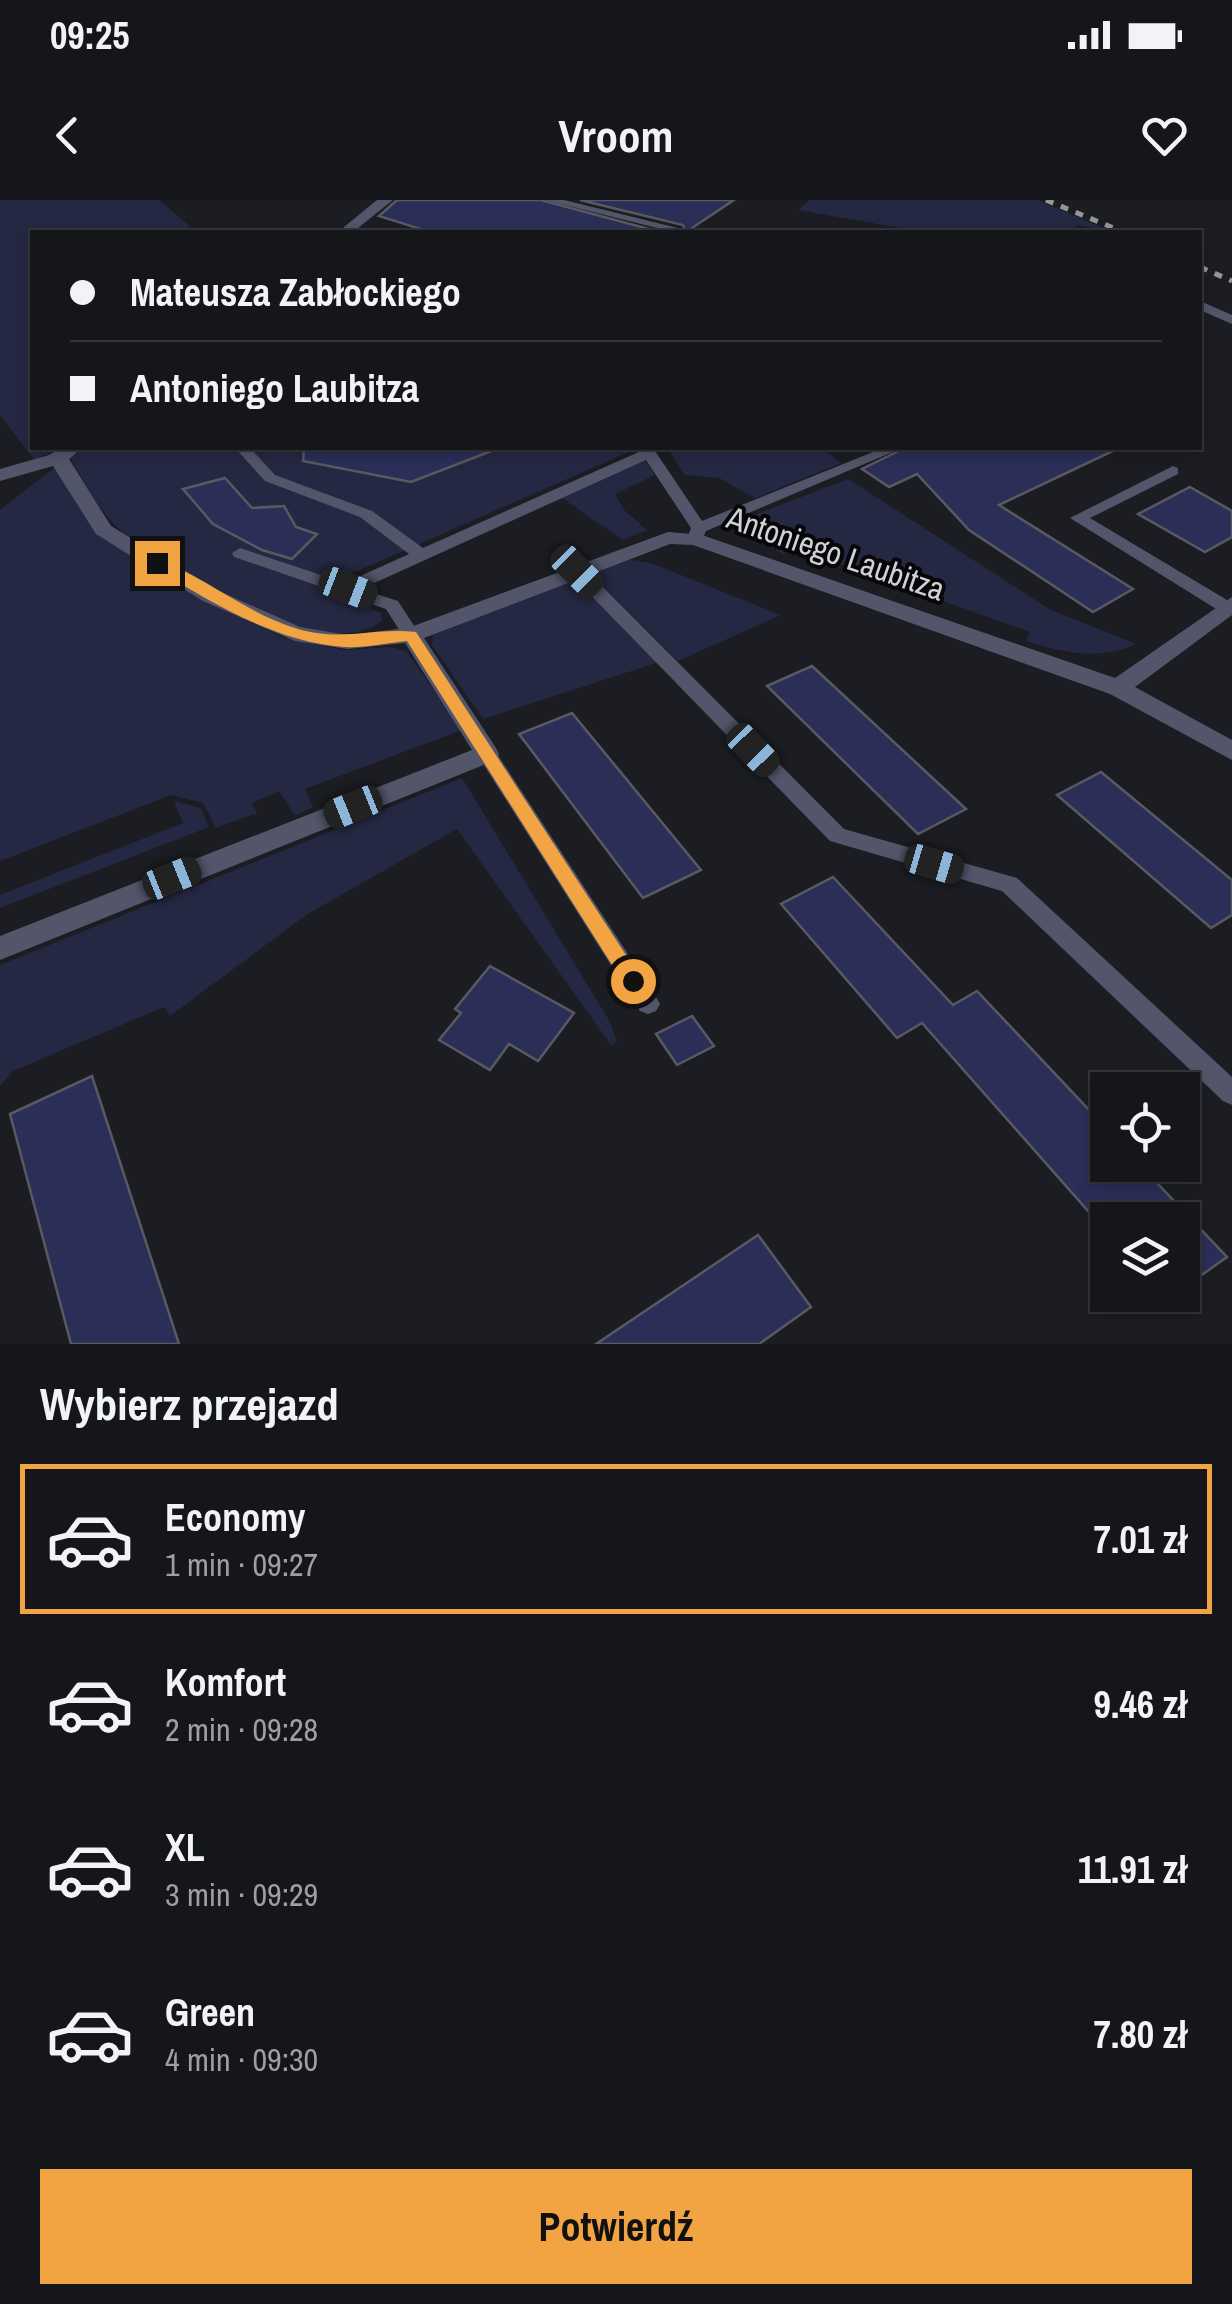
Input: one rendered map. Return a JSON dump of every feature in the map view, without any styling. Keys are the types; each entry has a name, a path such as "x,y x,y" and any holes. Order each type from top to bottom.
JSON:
{"street":[{"path":"348,230 386,200"},
{"path":"0,474 64,453"},
{"name":"Antoniego Laubitza","path":"64,453 65,465 103,530 211,596 294,634 347,642 410,636 668,538 697,533 1118,688 1232,751"},
{"path":"1118,688 1229,606"},
{"path":"0,948 488,754 410,636"}],"lane":[{"path":"550,200 676,228 672,230"},
{"path":"1202,306 1232,320"},
{"path":"244,450 270,478 366,514 421,556"},
{"path":"348,588 648,450 697,533 891,450"},
{"path":"1173,471 1078,518 1229,606"},
{"path":"240,553 392,605 410,636"},
{"path":"577,571 836,836 1009,884 1232,1094"},
{"path":"488,754 648,1004"}],"shaded area":[{"path":"0,200 159,200 193,229 30,230 30,450 58,450 34,459 0,415"},
{"path":"810,200 1037,200 1108,230 1079,225 1068,230 913,230 798,210"},
{"path":"81,450 633,450 321,587 381,613 382,621 373,627 339,634 303,630 275,620 154,554 104,513 70,458"},
{"path":"668,450 825,450 841,463 755,498 719,478 685,475"},
{"path":"645,460 655,475 615,494 625,511 647,530 623,540 562,498"},
{"path":"54,468 117,546 283,638 344,650 391,647 406,651 462,730 305,789 313,807 295,816 279,791 252,803 257,813 216,828 203,803 171,795 0,861 0,510"},
{"path":"848,479 1051,610 1136,644 1095,654 1068,652 1026,641 1030,632 791,547 784,555 749,531 747,522 757,514"},
{"path":"625,559 651,563 781,615 678,661 597,580 599,570"},
{"path":"570,579 580,580 659,662 483,719 432,645 433,635"},
{"path":"462,778 610,1022 617,1042 611,1045 457,829 306,915 170,1016 164,1007 13,1071 0,1086 0,965"},
{"path":"174,801 201,808 209,827 0,908 0,895 183,823"}],"building":[{"path":"397,200 541,200 653,230 424,230 379,216"},
{"path":"580,200 734,200 689,230 683,225"},
{"path":"304,450 494,450 411,482 303,461"},
{"path":"901,450 1115,450 999,505 1133,589 1093,612 969,530 917,474 889,487 862,469"},
{"path":"225,478 252,508 284,506 296,527 317,534 292,559 262,550 213,524 183,489"},
{"path":"1190,487 1232,511 1232,537 1205,552 1138,514"},
{"path":"812,666 966,809 918,834 767,686"},
{"path":"572,713 701,870 643,898 519,734"},
{"path":"1101,772 1232,880 1232,915 1211,928 1057,795"},
{"path":"833,877 953,1005 977,991 1090,1111 1090,1182 1156,1182 1175,1202 1090,1202 1090,1213 922,1023 897,1038 781,904"},
{"path":"490,966 574,1013 538,1061 509,1044 490,1070 439,1040 461,1013 455,1009"},
{"path":"692,1016 714,1046 677,1065 656,1034"},
{"path":"92,1076 179,1344 71,1344 10,1114"},
{"path":"1200,1228 1227,1257 1200,1276"},
{"path":"758,1235 811,1307 759,1344 596,1344"}],"railway":[{"path":"1046,200 1118,230"},
{"path":"1202,268 1232,281"}],"route":[{"path":"157,563 211,596 294,634 347,642 410,636 633,981"}]}
